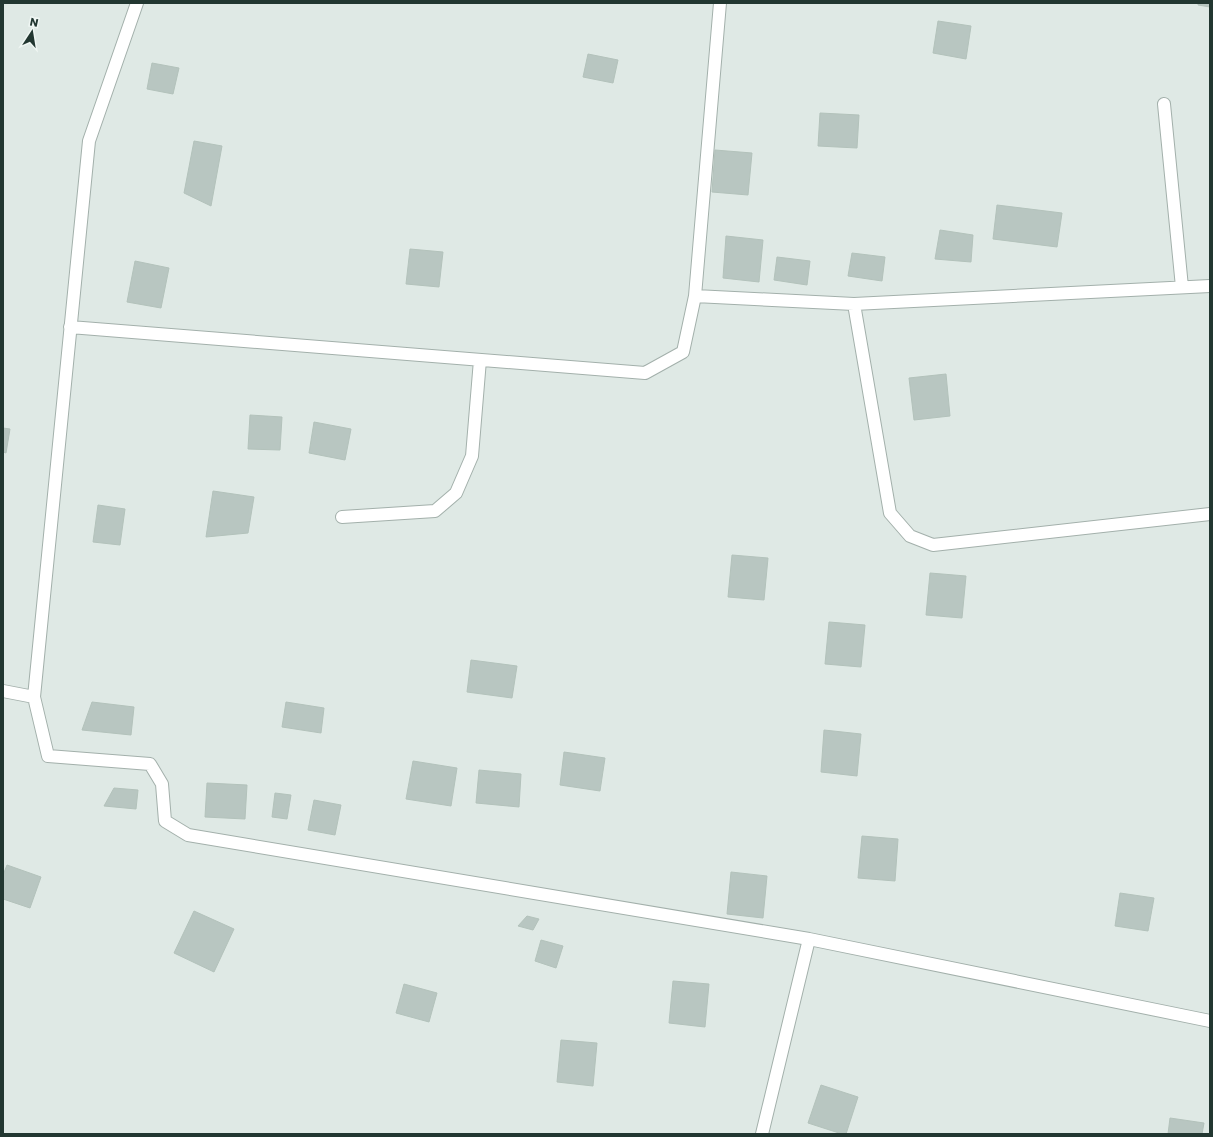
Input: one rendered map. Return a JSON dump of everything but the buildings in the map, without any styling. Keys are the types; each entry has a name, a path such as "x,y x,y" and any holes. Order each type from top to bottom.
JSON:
{"street":[{"path":"137,3 89,141 34,697 48,756 150,764 162,784 165,821 188,835 809,938 1210,1021"},
{"path":"70,327 645,373 683,352 695,296 720,3"},
{"path":"1164,104 1182,287"},
{"path":"695,296 854,304 1210,286"},
{"path":"854,304 890,513 910,536 934,545 1210,514"},
{"path":"342,517 435,511 456,493 472,456 480,360"},
{"path":"3,691 34,697"},
{"path":"762,1134 809,938"}]}
